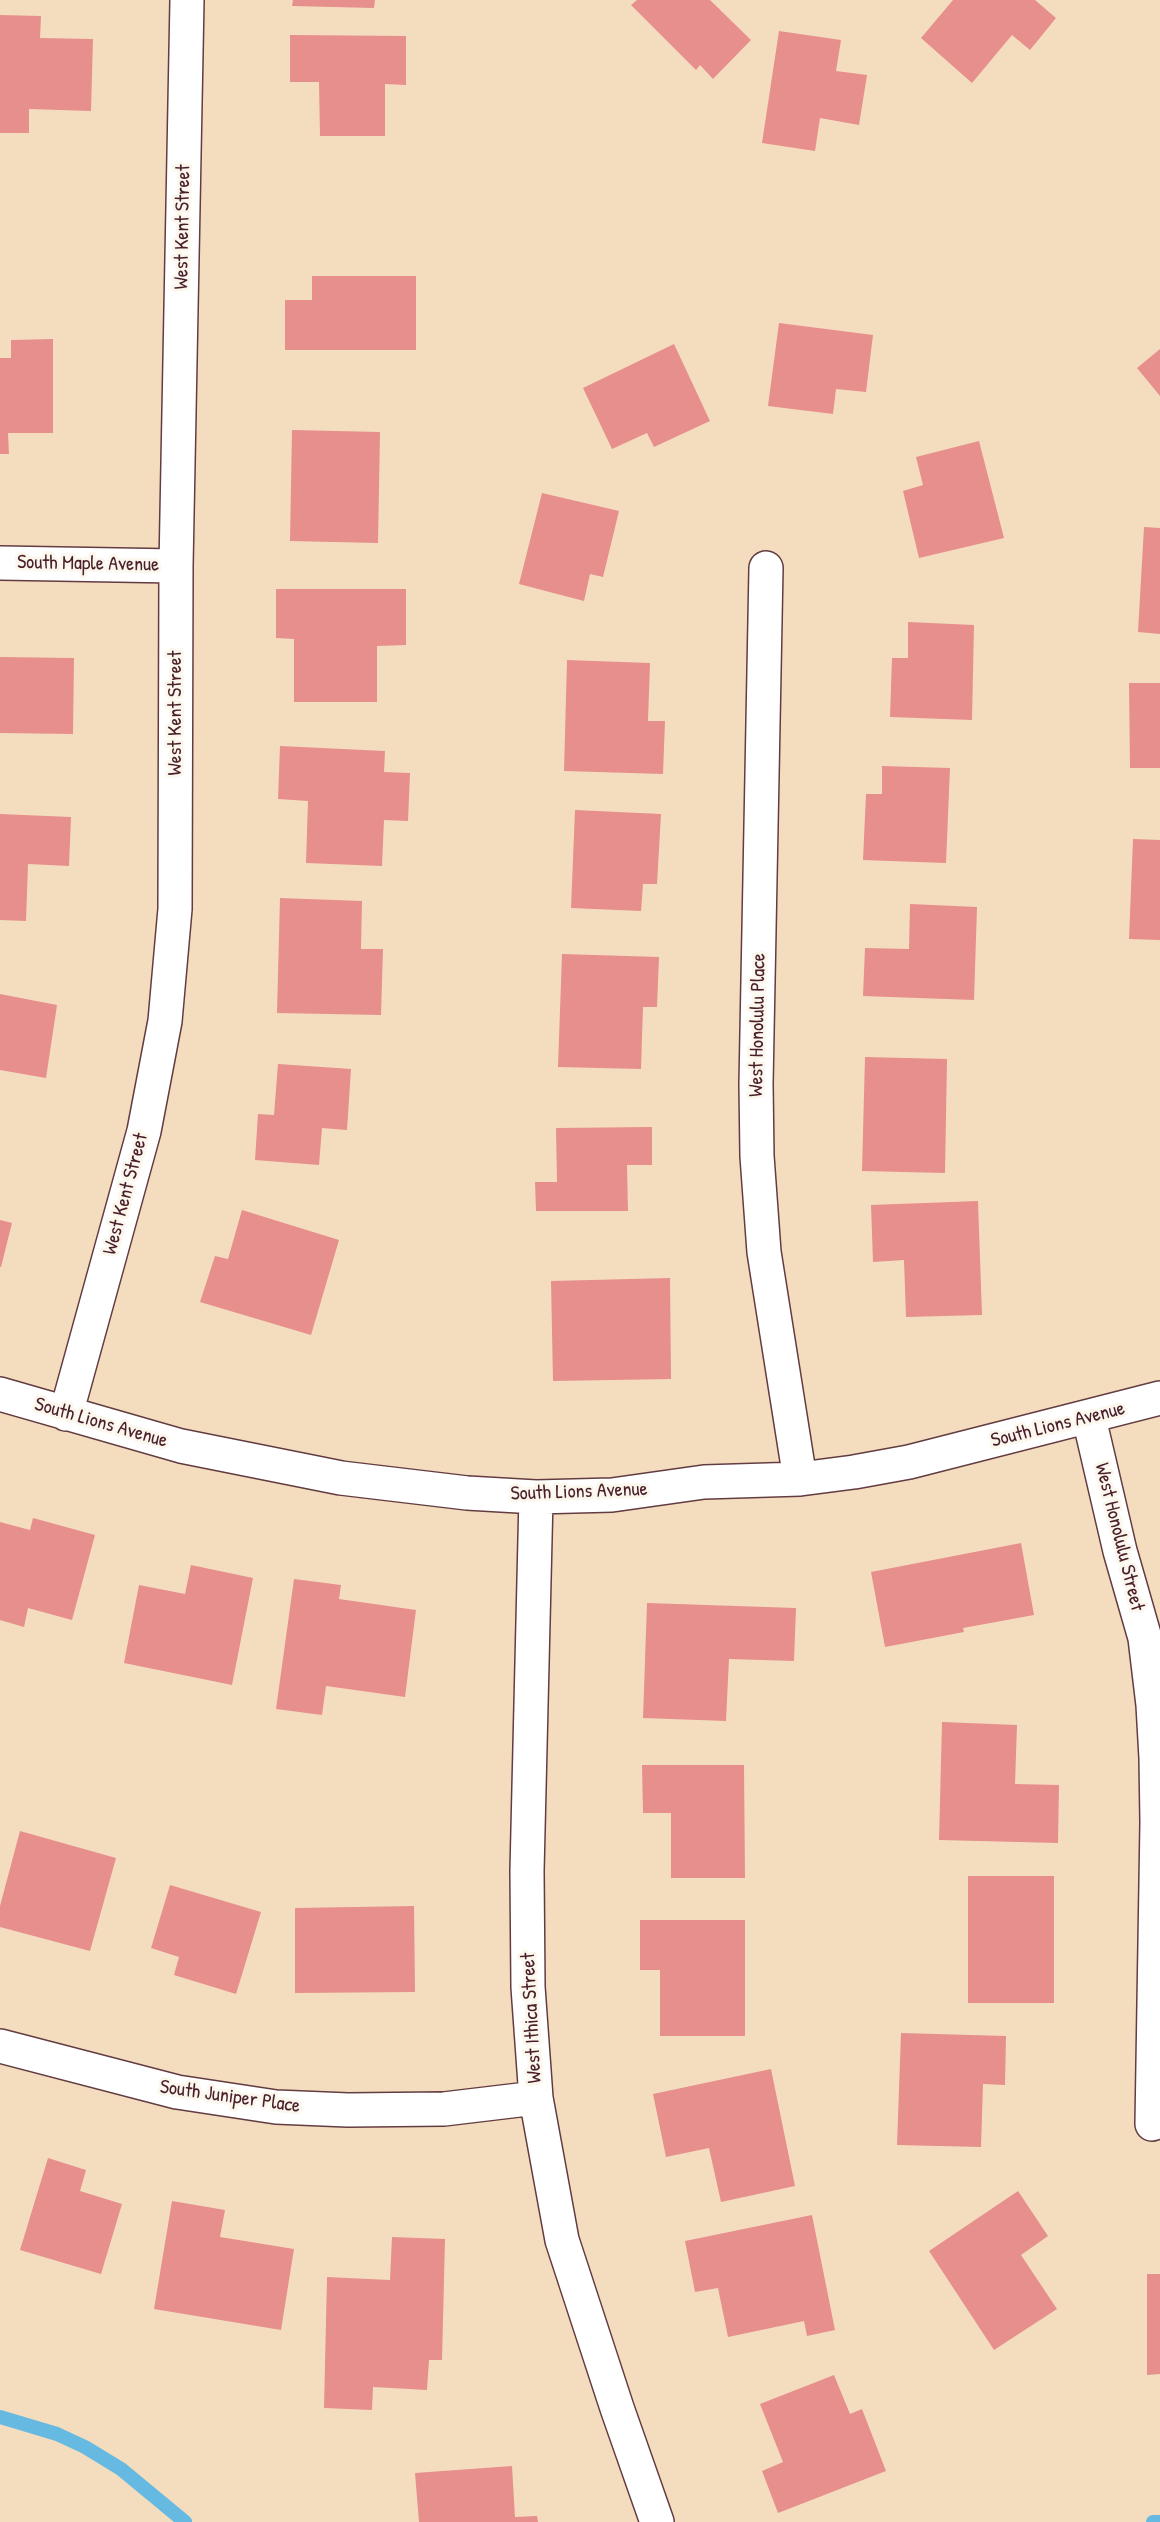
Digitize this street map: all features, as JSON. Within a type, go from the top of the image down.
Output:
[{"type":"street","name":"West Kent Street","points":[[66,1414],[144,1131],[165,1021],[175,909],[176,566],[187,0]]},
{"type":"street","name":"South Maple Avenue","points":[[0,563],[176,566]]},
{"type":"street","name":"West Honolulu Place","points":[[766,568],[757,1156],[764,1252],[800,1479]]},
{"type":"street","name":"South Lions Avenue","points":[[0,1394],[181,1446],[341,1478],[466,1493],[536,1497],[612,1495],[704,1482],[800,1479],[909,1462],[1089,1418],[1160,1398]]},
{"type":"street","name":"West Honolulu Street","points":[[1089,1418],[1120,1551],[1145,1638],[1153,1706],[1157,1822],[1152,2124]]},
{"type":"street","name":"West Ithica Street","points":[[536,1497],[527,1871],[528,1987],[536,2098],[562,2240],[657,2522]]},
{"type":"street","name":"South Juniper Place","points":[[0,2046],[177,2092],[276,2108],[444,2109],[536,2098]]},
{"type":"building","points":[[293,0],[375,0],[374,8],[292,6]]},
{"type":"building","points":[[637,0],[710,0],[751,40],[713,79],[700,65],[696,70],[631,5]]},
{"type":"building","points":[[953,0],[1035,0],[1056,18],[1030,50],[1012,35],[972,83],[921,38]]},
{"type":"building","points":[[0,15],[41,16],[40,38],[93,39],[91,111],[29,109],[29,133],[0,133]]},
{"type":"building","points":[[779,31],[841,40],[836,71],[867,75],[859,125],[820,118],[815,151],[762,143]]},
{"type":"building","points":[[290,35],[406,36],[406,85],[385,84],[385,136],[320,136],[319,82],[290,82]]},
{"type":"building","points":[[312,276],[416,276],[416,350],[285,350],[285,300],[312,300]]},
{"type":"building","points":[[779,323],[873,335],[866,392],[836,389],[833,414],[768,406]]},
{"type":"building","points":[[53,339],[53,433],[8,433],[9,454],[0,454],[0,358],[11,358],[11,340]]},
{"type":"building","points":[[674,344],[710,421],[654,447],[647,433],[612,449],[583,388]]},
{"type":"building","points":[[1160,349],[1160,396],[1137,368]]},
{"type":"building","points":[[292,430],[380,432],[378,543],[290,541]]},
{"type":"building","points":[[979,441],[1004,538],[919,558],[903,491],[923,485],[916,457]]},
{"type":"building","points":[[542,493],[619,511],[603,577],[590,574],[584,601],[519,584]]},
{"type":"building","points":[[1144,527],[1160,528],[1160,634],[1138,632]]},
{"type":"building","points":[[276,589],[406,589],[406,645],[377,646],[377,702],[294,702],[294,639],[276,638]]},
{"type":"building","points":[[908,622],[974,625],[972,720],[890,717],[892,658],[908,658]]},
{"type":"building","points":[[0,657],[74,658],[73,734],[0,733]]},
{"type":"building","points":[[567,660],[650,663],[648,721],[665,721],[663,774],[564,771]]},
{"type":"building","points":[[1129,683],[1160,683],[1160,768],[1130,768]]},
{"type":"building","points":[[280,746],[385,751],[384,772],[410,773],[408,821],[384,820],[382,866],[306,863],[308,801],[278,799]]},
{"type":"building","points":[[882,766],[950,768],[946,863],[863,860],[866,794],[882,794]]},
{"type":"building","points":[[575,810],[661,814],[657,884],[643,884],[641,911],[571,908]]},
{"type":"building","points":[[0,814],[71,817],[69,866],[28,864],[26,921],[0,920]]},
{"type":"building","points":[[1133,839],[1160,840],[1160,940],[1129,939]]},
{"type":"building","points":[[280,898],[362,901],[361,949],[383,949],[381,1015],[277,1013]]},
{"type":"building","points":[[910,904],[977,907],[974,1000],[863,996],[865,948],[909,949]]},
{"type":"building","points":[[562,954],[659,957],[657,1007],[643,1007],[641,1069],[558,1067]]},
{"type":"building","points":[[0,994],[57,1005],[46,1078],[0,1070]]},
{"type":"building","points":[[865,1057],[947,1059],[945,1173],[862,1171]]},
{"type":"building","points":[[278,1064],[351,1069],[347,1130],[322,1128],[319,1165],[255,1160],[258,1114],[274,1115]]},
{"type":"building","points":[[652,1127],[652,1165],[627,1165],[628,1211],[536,1211],[535,1182],[557,1182],[556,1128]]},
{"type":"building","points":[[978,1201],[982,1315],[906,1317],[904,1260],[873,1262],[871,1205]]},
{"type":"building","points":[[242,1210],[339,1240],[311,1335],[200,1302],[215,1256],[228,1259]]},
{"type":"building","points":[[0,1220],[12,1223],[1,1267],[0,1267]]},
{"type":"building","points":[[670,1278],[671,1379],[553,1381],[551,1281]]},
{"type":"building","points":[[33,1518],[95,1535],[72,1620],[28,1608],[24,1627],[0,1620],[0,1522],[30,1530]]},
{"type":"building","points":[[1021,1543],[1034,1615],[963,1628],[964,1632],[885,1647],[871,1572]]},
{"type":"building","points":[[191,1565],[253,1578],[232,1685],[124,1663],[139,1585],[185,1594]]},
{"type":"building","points":[[294,1579],[341,1585],[339,1599],[416,1610],[405,1697],[326,1686],[322,1715],[276,1709]]},
{"type":"building","points":[[647,1603],[796,1608],[794,1661],[729,1659],[726,1721],[643,1718]]},
{"type":"building","points":[[942,1722],[1017,1725],[1015,1784],[1059,1785],[1058,1843],[939,1840]]},
{"type":"building","points":[[642,1765],[744,1765],[745,1878],[671,1878],[671,1813],[643,1813]]},
{"type":"building","points":[[20,1831],[116,1858],[90,1951],[0,1927],[0,1906]]},
{"type":"building","points":[[968,1876],[1054,1876],[1054,2003],[968,2003]]},
{"type":"building","points":[[170,1885],[261,1912],[236,1994],[174,1975],[179,1957],[151,1948]]},
{"type":"building","points":[[414,1906],[415,1992],[295,1993],[295,1908]]},
{"type":"building","points":[[640,1920],[745,1920],[745,2036],[660,2036],[660,1970],[640,1970]]},
{"type":"building","points":[[901,2033],[1006,2036],[1005,2085],[983,2084],[981,2147],[897,2145]]},
{"type":"building","points":[[771,2069],[795,2186],[721,2202],[709,2148],[666,2157],[653,2094]]},
{"type":"building","points":[[48,2158],[86,2170],[80,2191],[122,2204],[101,2274],[20,2250]]},
{"type":"building","points":[[1018,2191],[1048,2236],[1021,2255],[1057,2309],[994,2350],[929,2251]]},
{"type":"building","points":[[172,2201],[225,2210],[220,2237],[294,2249],[281,2330],[154,2309]]},
{"type":"building","points":[[812,2215],[835,2330],[807,2336],[804,2321],[728,2337],[718,2288],[695,2292],[685,2241]]},
{"type":"building","points":[[392,2237],[445,2239],[442,2360],[429,2360],[427,2390],[373,2387],[372,2410],[324,2408],[327,2277],[390,2280]]},
{"type":"building","points":[[1147,2274],[1160,2274],[1160,2374],[1147,2375]]},
{"type":"building","points":[[834,2375],[850,2414],[862,2409],[886,2471],[778,2513],[762,2471],[783,2462],[760,2404]]},
{"type":"building","points":[[512,2466],[515,2517],[537,2516],[538,2522],[419,2522],[415,2473]]},
{"type":"waterway","points":[[0,2417],[57,2434],[85,2447],[121,2469],[185,2522]]},
{"type":"waterway","points":[[1153,2522],[1160,2522]]}]
